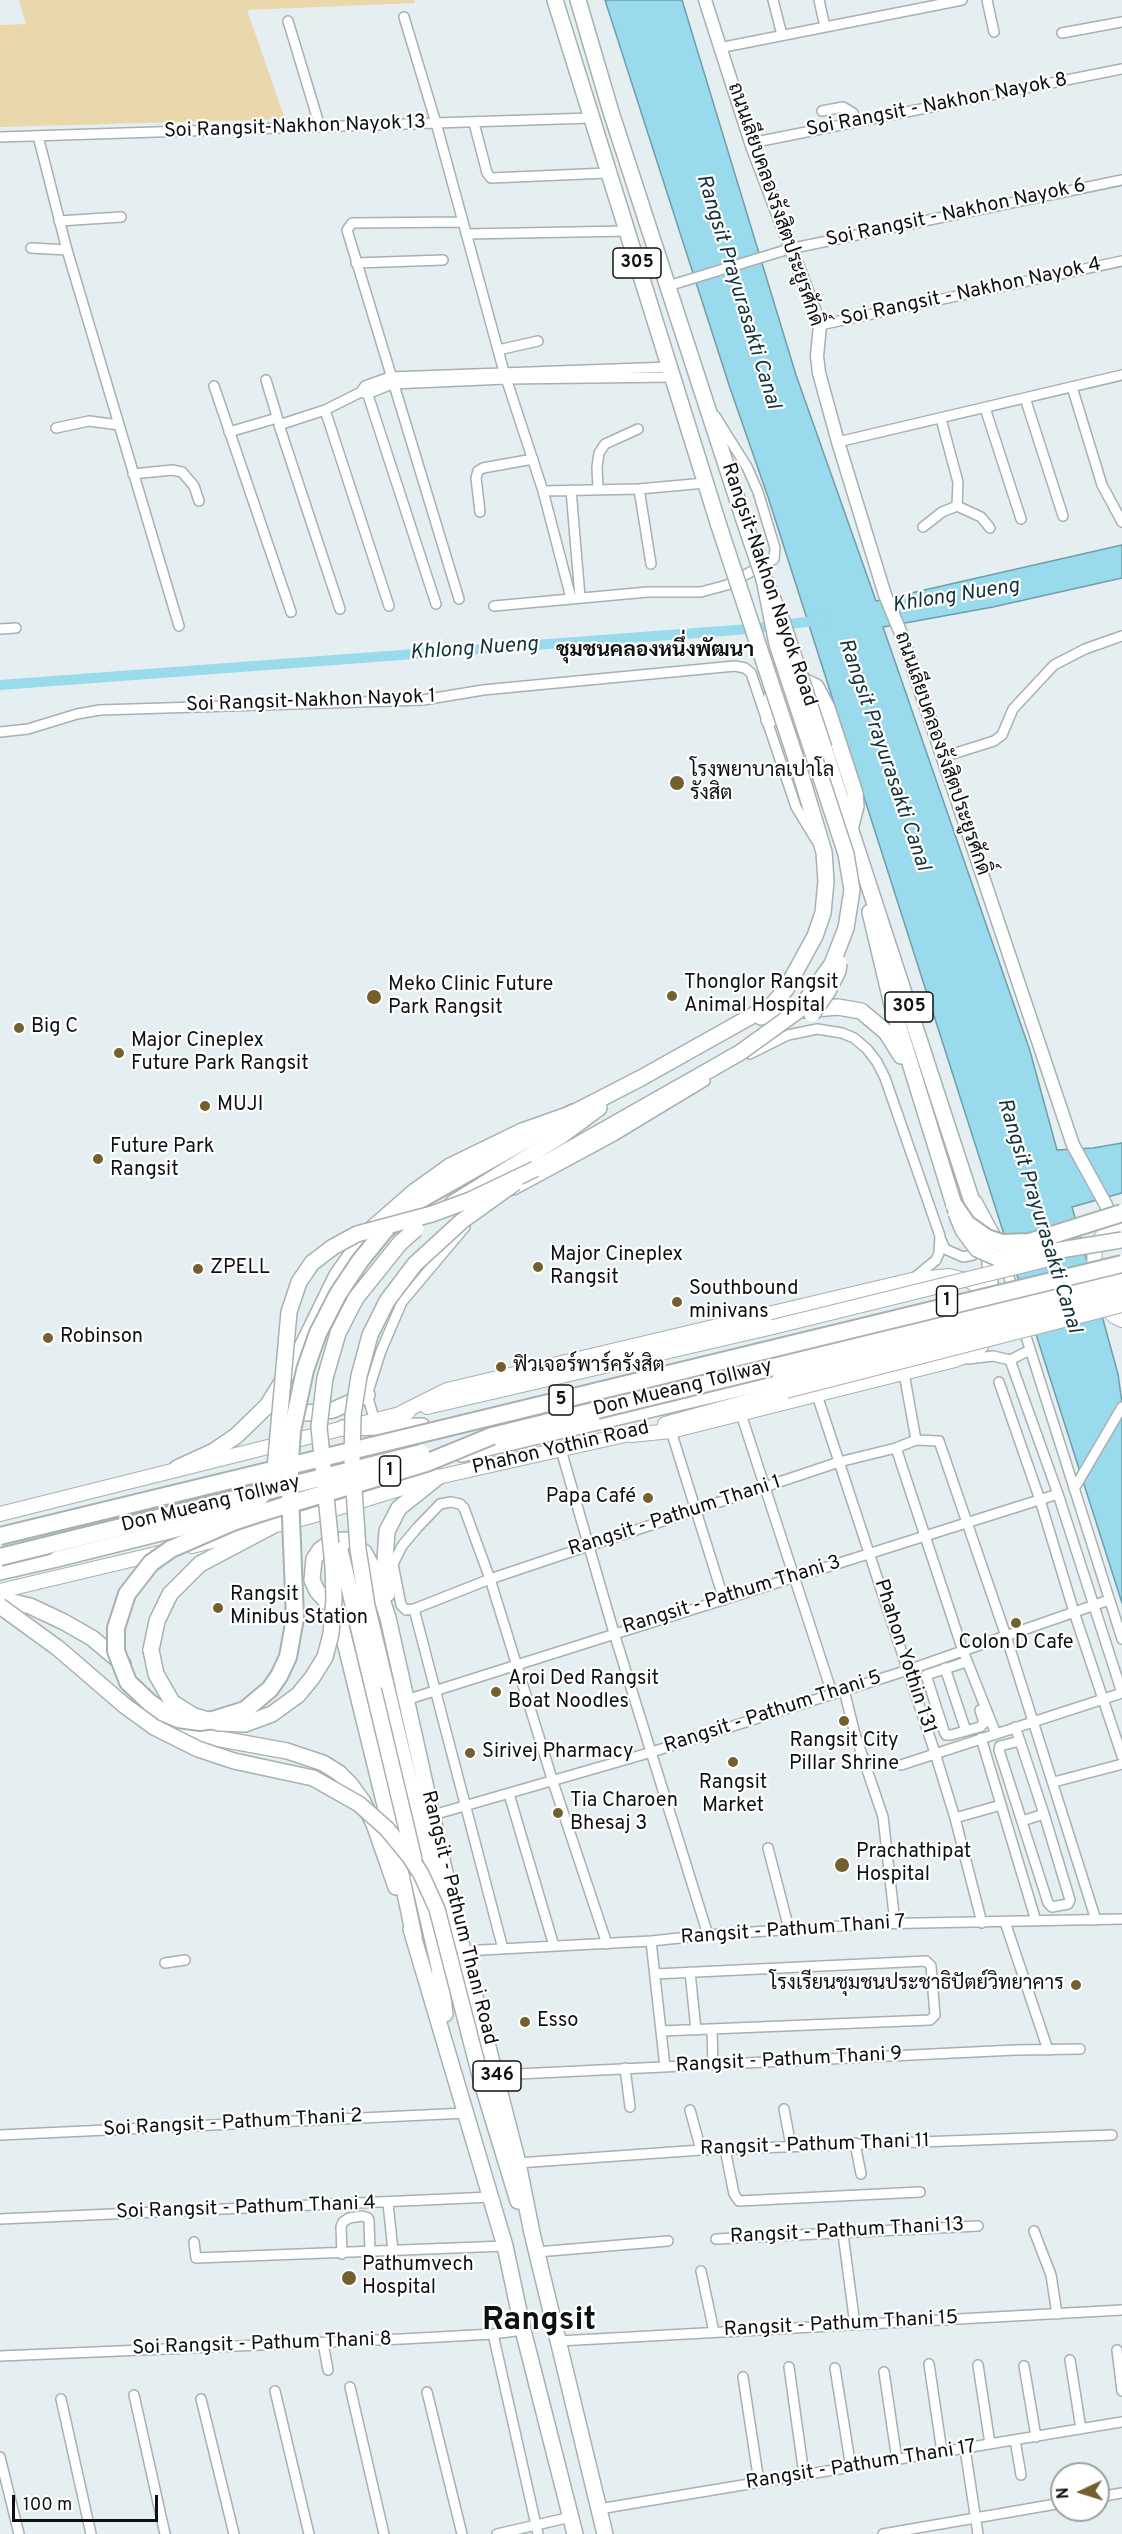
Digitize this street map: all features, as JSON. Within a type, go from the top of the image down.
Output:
[{"type":"highway","points":[[128,1682],[164,1713],[178,1719],[200,1722],[245,1710],[270,1689],[288,1657],[295,1618],[290,1461],[292,1431],[305,1370],[318,1333],[338,1294],[385,1230],[416,1202],[573,1113]]},
{"type":"highway","points":[[954,1205],[967,1224],[987,1238],[1014,1243],[1120,1229]]},
{"type":"highway","name":"Don Mueang Tollway","points":[[0,1536],[1122,1264]]},
{"type":"highway","name":"Don Mueang Tollway","points":[[0,1557],[1122,1282]]},
{"type":"highway","points":[[154,1727],[128,1682],[117,1651],[116,1628],[127,1594],[137,1579],[158,1558],[200,1535],[233,1522],[426,1463],[492,1436]]},
{"type":"main road","name":"Rangsit-Nakhon Nayok Road","points":[[555,0],[705,483],[812,808],[824,852],[826,881],[823,913],[813,942],[799,969],[779,997],[772,1004],[743,1021]]},
{"type":"main road","name":"Rangsit-Nakhon Nayok Road","points":[[578,0],[704,399],[764,579],[782,621],[981,1229],[990,1261],[990,1306]]},
{"type":"main road","points":[[764,579],[782,662],[846,854],[852,890],[838,971],[813,1014]]},
{"type":"main road","points":[[768,720],[772,695],[785,684],[802,680],[816,687],[827,708],[855,793],[856,806],[850,826]]},
{"type":"main road","points":[[856,844],[878,948],[911,1071],[958,1221],[969,1241],[986,1255],[997,1258],[1024,1256],[1120,1229]]},
{"type":"main road","points":[[0,1572],[221,1518],[260,1498],[269,1490],[274,1480],[289,1312],[299,1282],[312,1263],[333,1247],[357,1234],[432,1214],[470,1200],[535,1169],[741,1052],[799,1010],[832,964],[844,933]]},
{"type":"main road","points":[[177,1468],[214,1451],[253,1421],[277,1392],[295,1361],[337,1275],[368,1232],[415,1191],[450,1167],[522,1131],[573,1113],[743,1021],[779,1012],[838,1007],[861,1011],[886,1032],[911,1071]]},
{"type":"main road","points":[[272,1526],[200,1564],[170,1594],[157,1621],[151,1650],[156,1674],[172,1702],[194,1716],[219,1723],[245,1724],[272,1714],[298,1695],[325,1657],[331,1634],[333,1566],[320,1417],[325,1378],[338,1333],[356,1298],[400,1243],[416,1229],[486,1180],[561,1136],[641,1078]]},
{"type":"main road","points":[[458,1931],[420,1827],[366,1606],[358,1549],[352,1472],[353,1415],[359,1376],[370,1335],[387,1301],[415,1264],[462,1221],[535,1169]]},
{"type":"main road","points":[[1120,1229],[1099,1241],[1095,1250],[1094,1266],[1106,1307],[1114,1316],[1122,1320]]},
{"type":"main road","name":"1","points":[[0,1514],[401,1413],[703,1343],[773,1335],[1120,1229]]},
{"type":"main road","name":"1","points":[[0,1531],[422,1426],[773,1335],[1122,1257]]},
{"type":"main road","points":[[401,1413],[447,1390],[912,1280],[949,1276],[970,1281],[983,1290],[990,1306],[987,1339],[973,1353],[955,1360],[671,1431],[631,1435]]},
{"type":"main road","name":"Phahon Yothin Road","points":[[0,1591],[272,1526],[438,1477],[631,1435],[783,1385],[1122,1292]]},
{"type":"main road","name":"Phahon Yothin Road","points":[[0,1563],[783,1385],[1122,1305]]},
{"type":"main road","points":[[584,1358],[703,1343]]},
{"type":"main road","points":[[277,1392],[287,1407],[307,1413],[333,1410],[367,1395]]},
{"type":"main road","points":[[343,1428],[422,1426]]},
{"type":"main road","points":[[323,1471],[344,1571],[439,1968],[451,2058]]},
{"type":"main road","points":[[388,1618],[385,1560],[387,1531],[399,1508],[438,1477]]},
{"type":"main road","name":"346","points":[[388,1618],[371,1565],[364,1552],[345,1540],[332,1541],[320,1550],[314,1559],[312,1580],[317,1591],[337,1613],[342,1626],[395,1846],[414,1936],[492,2197],[575,2534]]},
{"type":"main road","points":[[0,1599],[30,1606],[49,1614],[92,1638],[125,1666],[167,1716],[187,1730],[211,1738],[306,1756],[339,1773],[363,1802],[374,1824],[414,1936]]},
{"type":"main road","points":[[0,1606],[59,1649],[124,1705],[154,1727],[198,1749],[216,1755],[314,1778],[359,1804],[387,1829],[416,1865],[436,1909],[510,2179],[532,2233]]},
{"type":"main road","points":[[342,1626],[348,1613],[356,1607],[373,1607],[388,1618]]},
{"type":"main road","name":"Rangsit - Pathum Thani Road","points":[[388,1618],[434,1815],[458,1931],[497,2075],[532,2233],[605,2534]]},
{"type":"street","name":"ถนนเลียบคลองรังสิตประยูรศักดิ์","points":[[705,0],[751,143],[789,249],[820,325],[818,364],[838,442],[885,595],[902,636],[1073,1144],[1120,1229]]},
{"type":"street","points":[[773,0],[782,35]]},
{"type":"street","points":[[819,0],[825,27]]},
{"type":"street","points":[[719,48],[962,0]]},
{"type":"street","points":[[987,0],[994,32]]},
{"type":"street","points":[[404,17],[436,123],[505,375],[575,598]]},
{"type":"street","points":[[288,21],[320,127]]},
{"type":"street","points":[[1062,33],[1122,22]]},
{"type":"street","name":"Soi Rangsit - Nakhon Nayok 8","points":[[751,143],[1122,69]]},
{"type":"street","points":[[822,111],[843,107],[853,113],[857,122]]},
{"type":"street","name":"Soi Rangsit-Nakhon Nayok 13","points":[[0,137],[591,118]]},
{"type":"street","points":[[474,123],[487,173],[491,178],[608,173]]},
{"type":"street","points":[[38,136],[67,250],[179,626]]},
{"type":"street","name":"Soi Rangsit - Nakhon Nayok 6","points":[[668,286],[789,249],[1122,180]]},
{"type":"street","points":[[59,221],[121,217]]},
{"type":"street","points":[[459,599],[348,234],[352,223],[463,222]]},
{"type":"street","points":[[466,234],[627,231]]},
{"type":"street","points":[[31,248],[67,250]]},
{"type":"street","points":[[356,263],[443,260]]},
{"type":"street","name":"Soi Rangsit - Nakhon Nayok 4","points":[[820,325],[1122,261]]},
{"type":"street","points":[[498,350],[538,341]]},
{"type":"street","points":[[229,432],[325,410],[391,380],[672,372]]},
{"type":"street","points":[[838,442],[1122,375]]},
{"type":"street","points":[[266,380],[340,609]]},
{"type":"street","points":[[214,386],[291,612]]},
{"type":"street","points":[[1072,387],[1102,485],[1122,522]]},
{"type":"street","points":[[364,391],[436,604]]},
{"type":"street","points":[[1024,398],[1063,516]]},
{"type":"street","points":[[494,606],[648,592],[708,591],[727,585],[774,559],[775,548],[758,492],[747,467],[704,399]]},
{"type":"street","points":[[985,408],[1021,519]]},
{"type":"street","points":[[325,410],[389,606]]},
{"type":"street","points":[[941,419],[958,482],[957,506]]},
{"type":"street","points":[[56,428],[89,421],[119,425]]},
{"type":"street","points":[[598,490],[597,467],[604,444],[638,429]]},
{"type":"street","points":[[480,512],[476,478],[478,471],[483,468],[532,459]]},
{"type":"street","points":[[133,474],[172,470],[182,472],[194,486],[199,501]]},
{"type":"street","points":[[543,491],[639,489],[705,483]]},
{"type":"street","points":[[639,489],[651,564]]},
{"type":"street","points":[[571,490],[575,598]]},
{"type":"street","points":[[923,527],[942,512],[957,506],[981,517],[990,528]]},
{"type":"street","points":[[0,629],[16,628]]},
{"type":"street","points":[[943,757],[994,741],[1002,735],[1013,709],[1054,665],[1085,649],[1122,636]]},
{"type":"street","name":"Soi Rangsit-Nakhon Nayok 1","points":[[0,732],[28,729],[77,714],[100,710],[423,700],[483,690],[735,666],[745,668],[751,673],[796,807],[824,852]]},
{"type":"street","points":[[375,1421],[367,1395],[381,1351],[402,1302],[478,1214],[522,1185],[614,1136],[766,1044],[788,1035],[817,1029],[842,1033],[854,1038],[867,1049],[885,1078],[945,1249],[963,1257],[973,1255],[980,1249],[981,1229]]},
{"type":"street","points":[[960,1170],[997,1237],[1030,1350],[1122,1639]]},
{"type":"street","points":[[912,1280],[936,1260],[939,1253],[940,1236]]},
{"type":"street","points":[[955,1360],[993,1356],[1010,1360],[1030,1350]]},
{"type":"street","points":[[901,1765],[1122,1693],[1058,1494],[1010,1360]]},
{"type":"street","points":[[904,1373],[916,1440]]},
{"type":"street","points":[[999,1382],[1040,1500],[1122,1756]]},
{"type":"street","name":"Phahon Yothin 131","points":[[818,1395],[956,1818],[982,1923]]},
{"type":"street","points":[[1074,1489],[1122,1407]]},
{"type":"street","points":[[741,1414],[832,1693]]},
{"type":"street","points":[[671,1431],[724,1600]]},
{"type":"street","name":"Rangsit - Pathum Thani 1","points":[[414,1609],[490,1579],[587,1546],[839,1462],[896,1448],[916,1440],[939,1441],[968,1523]]},
{"type":"street","points":[[896,1448],[961,1651],[996,1734]]},
{"type":"street","points":[[561,1450],[587,1546],[708,1935]]},
{"type":"street","name":"Rangsit - Pathum Thani 3","points":[[406,1700],[1058,1494]]},
{"type":"street","points":[[503,1949],[414,1609],[406,1610],[401,1605],[393,1564],[402,1546],[441,1504],[451,1502],[460,1504],[464,1508],[490,1579],[606,1944]]},
{"type":"street","points":[[968,1523],[1054,1782],[1096,1920]]},
{"type":"street","name":"Rangsit - Pathum Thani 5","points":[[434,1815],[652,1752],[908,1670],[1109,1600]]},
{"type":"street","points":[[961,1651],[963,1663],[984,1720],[982,1725],[946,1735],[926,1675],[963,1663]]},
{"type":"street","points":[[945,1668],[966,1731]]},
{"type":"street","points":[[844,1690],[855,1734],[883,1817],[895,1923]]},
{"type":"street","points":[[1015,1727],[1020,1741],[1044,1814],[1070,1900],[1068,1904],[1049,1906],[999,1750],[1000,1746],[1020,1741]]},
{"type":"street","points":[[981,1738],[1036,1922]]},
{"type":"street","points":[[1054,1782],[1122,1764]]},
{"type":"street","points":[[509,1794],[554,1946]]},
{"type":"street","points":[[956,1818],[1001,1805]]},
{"type":"street","points":[[1022,1821],[1044,1814]]},
{"type":"street","points":[[768,1848],[789,1929]]},
{"type":"street","name":"Rangsit - Pathum Thani 7","points":[[464,1951],[606,1944],[895,1923],[1122,1919]]},
{"type":"street","points":[[1005,1922],[1048,2050]]},
{"type":"street","points":[[651,1941],[666,2067]]},
{"type":"street","points":[[165,1963],[185,1960]]},
{"type":"street","points":[[655,1974],[926,1960],[931,1966],[935,2015],[930,2020],[661,2031]]},
{"type":"street","points":[[690,1972],[696,2030]]},
{"type":"street","points":[[712,2029],[713,2065]]},
{"type":"street","name":"Rangsit - Pathum Thani 9","points":[[497,2075],[1080,2049]]},
{"type":"street","points":[[625,2068],[630,2107]]},
{"type":"street","points":[[784,2109],[790,2146]]},
{"type":"street","points":[[690,2110],[701,2150]]},
{"type":"street","name":"Soi Rangsit - Pathum Thani 2","points":[[0,2135],[467,2114]]},
{"type":"street","name":"Rangsit - Pathum Thani 11","points":[[518,2163],[701,2150],[1112,2136]]},
{"type":"street","points":[[855,2143],[861,2174]]},
{"type":"street","points":[[724,2149],[734,2194],[739,2200],[920,2192]]},
{"type":"street","name":"Soi Rangsit - Pathum Thani 4","points":[[0,2219],[492,2197]]},
{"type":"street","points":[[388,2203],[393,2251]]},
{"type":"street","points":[[342,2254],[340,2228],[343,2222],[349,2218],[362,2216],[368,2217],[369,2220],[370,2252]]},
{"type":"street","name":"Rangsit - Pathum Thani 13","points":[[716,2239],[978,2226]]},
{"type":"street","points":[[1034,2231],[1051,2275],[1057,2314]]},
{"type":"street","points":[[843,2234],[855,2325]]},
{"type":"street","points":[[537,2252],[668,2241]]},
{"type":"street","points":[[194,2242],[196,2258],[505,2246]]},
{"type":"street","points":[[701,2271],[714,2332]]},
{"type":"street","name":"Rangsit - Pathum Thani 15","points":[[559,2341],[1122,2310]]},
{"type":"street","name":"Soi Rangsit - Pathum Thani 8","points":[[0,2356],[323,2343],[493,2334],[523,2330]]},
{"type":"street","points":[[493,2334],[537,2530]]},
{"type":"street","points":[[323,2343],[328,2370]]},
{"type":"street","points":[[1117,2350],[1122,2391]]},
{"type":"street","points":[[1070,2360],[1081,2429]]},
{"type":"street","points":[[929,2364],[942,2452]]},
{"type":"street","points":[[978,2366],[990,2444]]},
{"type":"street","points":[[1024,2366],[1036,2437]]},
{"type":"street","points":[[789,2367],[804,2475]]},
{"type":"street","points":[[835,2368],[851,2468]]},
{"type":"street","points":[[884,2372],[897,2460]]},
{"type":"street","points":[[743,2377],[759,2482]]},
{"type":"street","points":[[350,2387],[384,2534]]},
{"type":"street","points":[[274,2391],[309,2534]]},
{"type":"street","points":[[427,2392],[462,2534]]},
{"type":"street","points":[[134,2395],[165,2534]]},
{"type":"street","points":[[61,2399],[91,2534]]},
{"type":"street","points":[[201,2399],[234,2534]]},
{"type":"street","name":"Rangsit - Pathum Thani 17","points":[[599,2509],[1122,2422]]},
{"type":"street","points":[[1015,2440],[1021,2475]]},
{"type":"street","points":[[965,2449],[978,2534]]},
{"type":"street","points":[[0,2457],[19,2534]]},
{"type":"street","points":[[883,2534],[1050,2505]]},
{"type":"street","points":[[497,2534],[537,2530],[571,2517]]},
{"type":"shaded area","points":[[19,0],[414,0],[415,3],[247,10],[285,119],[0,127],[0,25],[26,24]]},
{"type":"water","name":"Rangsit Prayurasakti Canal","points":[[605,0],[682,0],[796,375],[876,601],[1122,545],[1122,578],[993,607],[883,627],[1030,1051],[1057,1150],[1093,1148],[1122,1143],[1122,1193],[1072,1207],[1118,1374],[1122,1403],[1122,1603],[768,497],[730,388]]},
{"type":"waterway","name":"Khlong Nueng","points":[[0,685],[749,629],[822,620]]},
{"type":"place","name":"โรงพยาบาลเปาโล รังสิต","points":[[677,783]]},
{"type":"place","name":"Thonglor Rangsit Animal Hospital","points":[[672,996]]},
{"type":"place","name":"Meko Clinic Future Park Rangsit","points":[[374,997]]},
{"type":"place","name":"Big C","points":[[19,1028]]},
{"type":"place","name":"Major Cineplex Future Park Rangsit","points":[[119,1053]]},
{"type":"place","name":"MUJI","points":[[205,1106]]},
{"type":"place","name":"Future Park Rangsit","points":[[98,1159]]},
{"type":"place","name":"Major Cineplex Rangsit","points":[[538,1267]]},
{"type":"place","name":"ZPELL","points":[[198,1269]]},
{"type":"place","name":"Southbound minivans","points":[[677,1302]]},
{"type":"place","name":"Robinson","points":[[48,1338]]},
{"type":"place","name":"ฟิวเจอร์พาร์ครังสิต","points":[[501,1367]]},
{"type":"place","name":"Papa Café","points":[[648,1498]]},
{"type":"place","name":"Rangsit Minibus Station","points":[[218,1608]]},
{"type":"place","name":"Colon D Cafe","points":[[1016,1623]]},
{"type":"place","name":"Aroi Ded Rangsit Boat Noodles","points":[[496,1692]]},
{"type":"place","name":"Rangsit City Pillar Shrine","points":[[844,1721]]},
{"type":"place","name":"Sirivej Pharmacy","points":[[470,1753]]},
{"type":"place","name":"Rangsit Market","points":[[733,1762]]},
{"type":"place","name":"Tia Charoen Bhesaj 3","points":[[558,1813]]},
{"type":"place","name":"Prachathipat Hospital","points":[[842,1865]]},
{"type":"place","name":"โรงเรียนชุมชนประชาธิปัตย์วิทยาคาร","points":[[1076,1985]]},
{"type":"place","name":"Esso","points":[[525,2022]]},
{"type":"place","name":"Pathumvech Hospital","points":[[349,2278]]},
{"type":"district","name":"ชุมชนคลองหนึ่งพัฒนา","points":[[655,652]]},
{"type":"district","name":"Rangsit","points":[[539,2323]]}]
